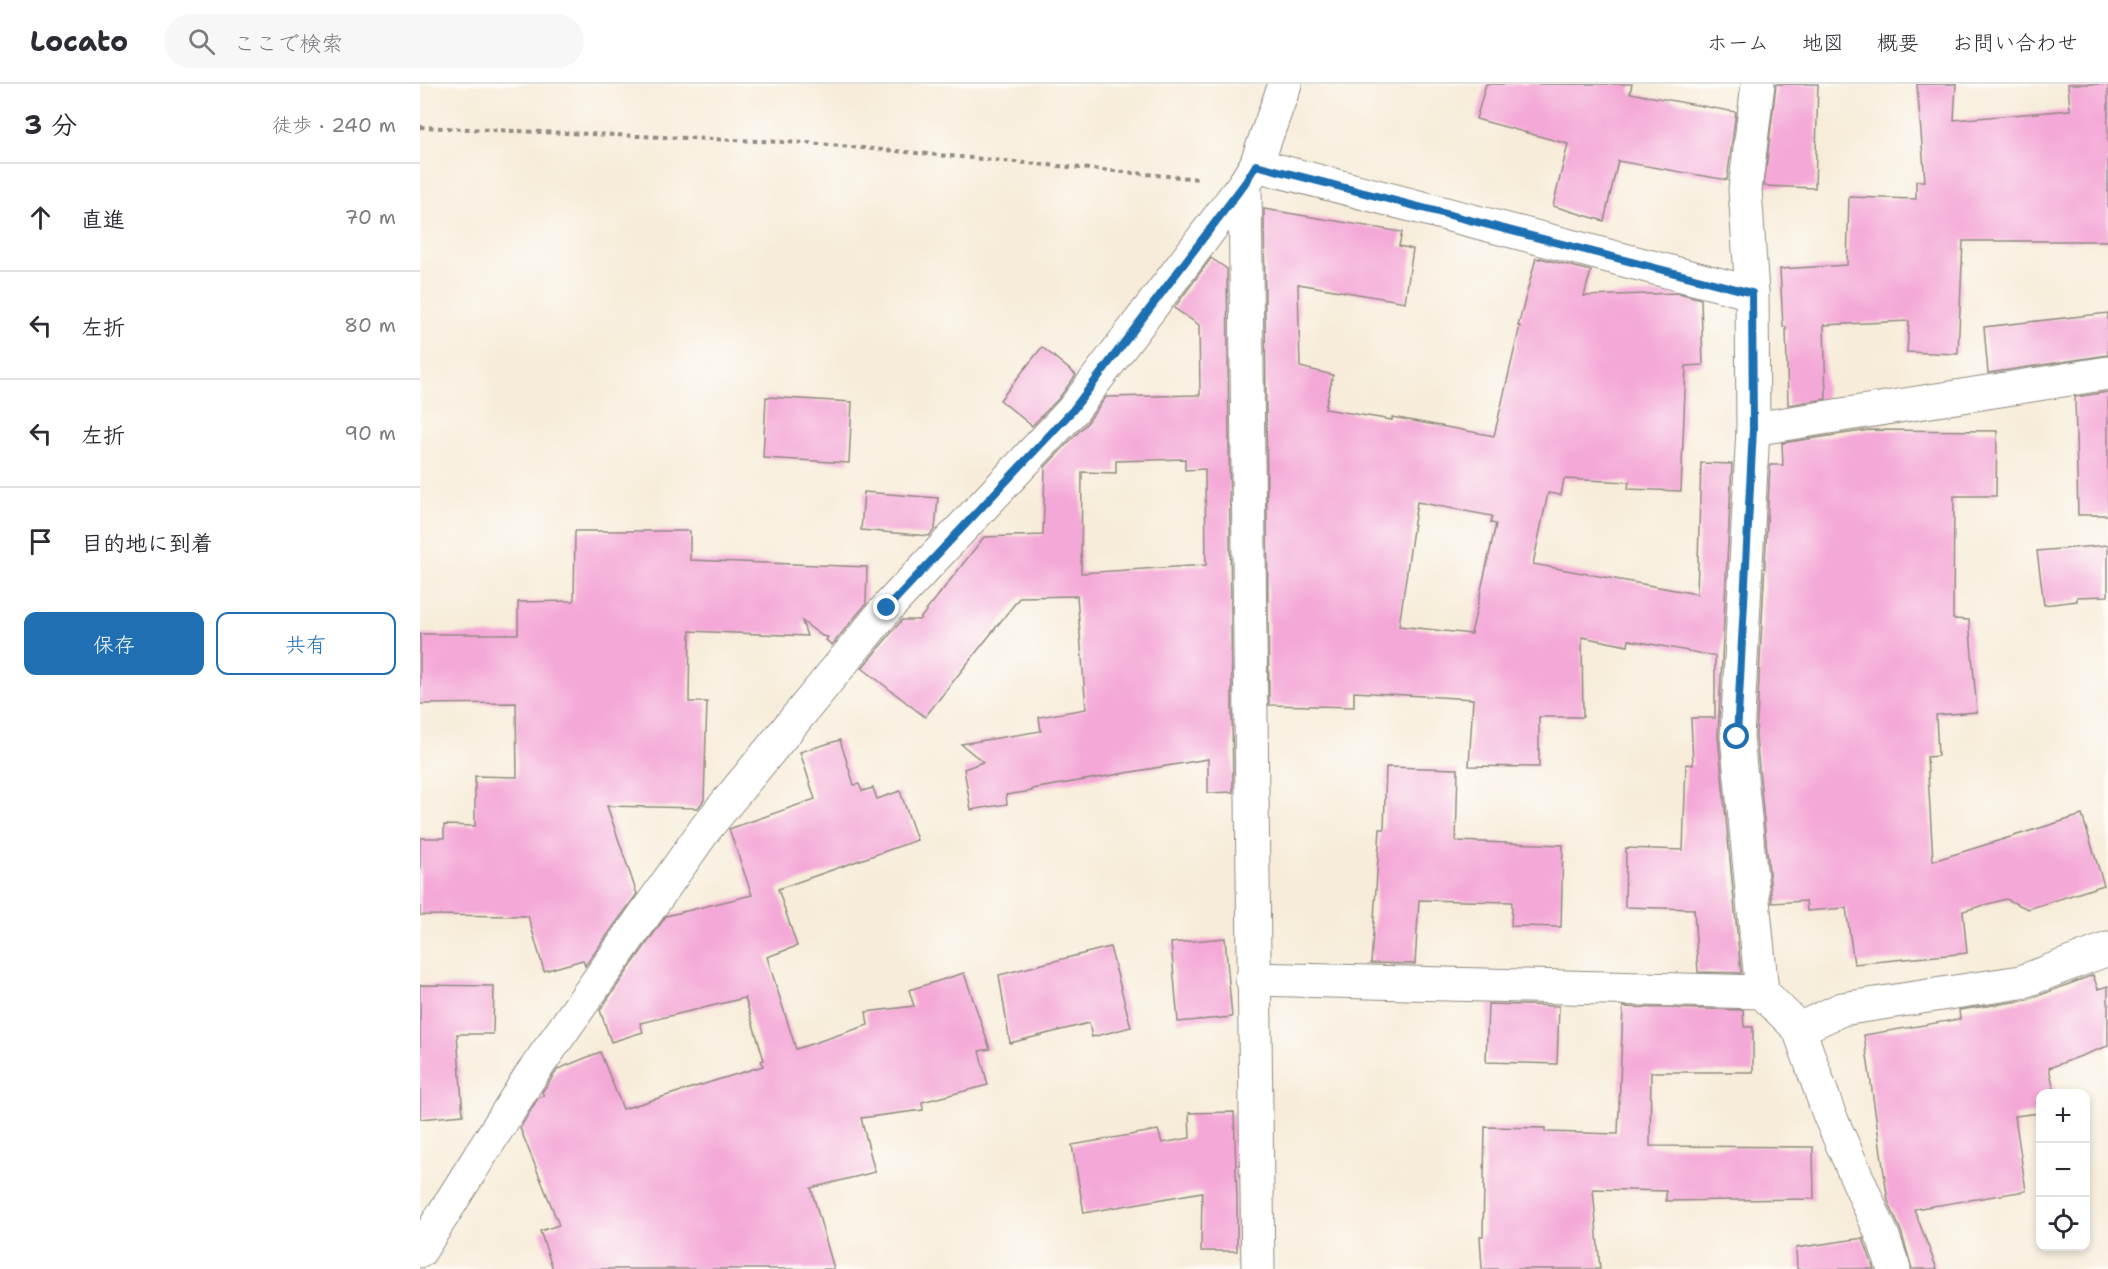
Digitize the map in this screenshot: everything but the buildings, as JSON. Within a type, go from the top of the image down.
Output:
[{"type":"street","points":[[420,1251],[529,1078],[706,828],[887,608],[1073,410],[1250,174],[1285,84]]},
{"type":"street","points":[[1758,84],[1745,190],[1752,293],[1753,429],[1737,737],[1762,992],[1799,1029],[1829,1114],[1883,1237],[1894,1269]]},
{"type":"street","points":[[1250,174],[1752,293]]},
{"type":"street","points":[[1250,174],[1252,979],[1258,1269]]},
{"type":"street","points":[[1753,429],[2108,373]]},
{"type":"street","points":[[1799,1029],[1842,1009],[2021,981],[2108,949]]},
{"type":"street","points":[[1252,979],[1762,992]]},
{"type":"path","points":[[420,127],[808,143],[1250,174]]},
{"type":"route","points":[[887,608],[1073,410],[1245,183],[1256,165],[1752,293],[1753,429],[1737,737]]}]
